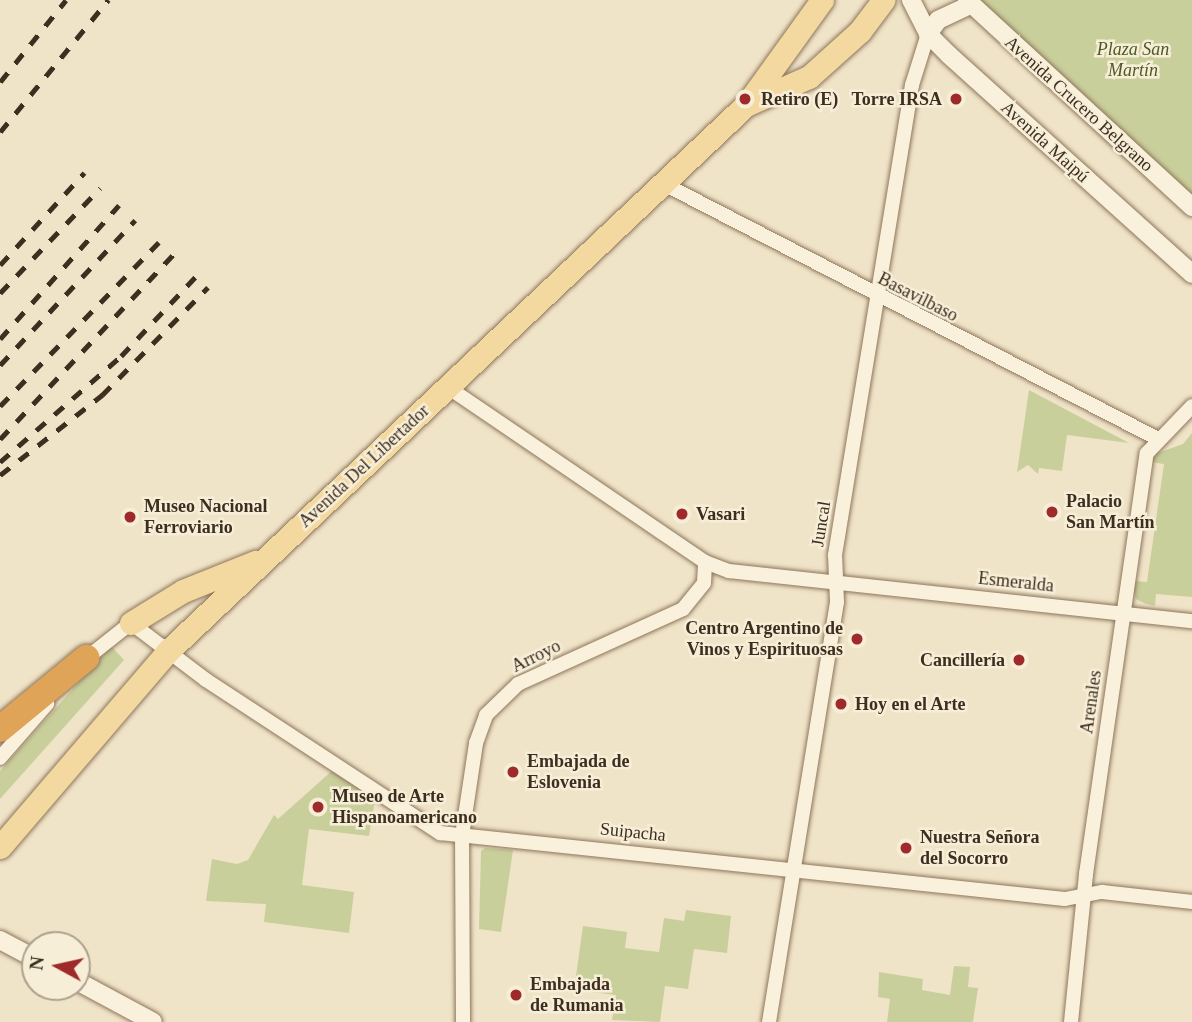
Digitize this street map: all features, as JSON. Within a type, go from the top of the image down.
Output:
[{"type":"highway","points":[[0,729],[86,658]]},
{"type":"main road","name":"Avenida Del Libertador","points":[[0,847],[167,652],[747,104],[822,0]]},
{"type":"main road","name":"Avenida Del Libertador","points":[[747,104],[809,76],[860,31],[883,0]]},
{"type":"main road","points":[[131,624],[183,591],[264,558]]},
{"type":"street","name":"Avenida Maipú","points":[[911,0],[928,34],[1192,274]]},
{"type":"street","points":[[928,34],[938,20],[969,2]]},
{"type":"street","name":"Avenida Crucero Belgrano","points":[[969,2],[1192,207]]},
{"type":"street","name":"Juncal","points":[[769,1022],[837,602],[835,555],[912,85],[928,34]]},
{"type":"street","name":"Basavilbaso","points":[[664,184],[877,298],[1158,439]]},
{"type":"street","points":[[449,388],[705,562],[729,571],[836,583]]},
{"type":"street","name":"Arenales","points":[[1071,1022],[1084,897],[1147,453],[1192,406]]},
{"type":"street","name":"Arroyo","points":[[463,1022],[462,836],[476,743],[486,715],[502,696],[519,684],[684,609],[704,583],[705,562]]},
{"type":"street","name":"Esmeralda","points":[[836,583],[1192,621]]},
{"type":"street","points":[[0,758],[86,658],[131,624]]},
{"type":"street","name":"Suipacha","points":[[131,624],[167,652],[439,832],[1065,899],[1102,892],[1192,902]]},
{"type":"street","points":[[0,940],[21,951]]},
{"type":"street","points":[[91,989],[153,1022]]},
{"type":"green space","name":"Plaza San Martín","points":[[973,0],[1192,0],[1192,195],[1121,130]]},
{"type":"green space","points":[[1029,390],[1129,443],[1067,435],[1062,471],[1039,468],[1038,474],[1028,465],[1017,472]]},
{"type":"green space","points":[[1192,433],[1192,597],[1156,594],[1155,606],[1146,604],[1136,599],[1133,588],[1134,581],[1147,582],[1164,464],[1151,462],[1155,454],[1183,444]]},
{"type":"green space","points":[[111,646],[124,660],[0,799],[0,771]]},
{"type":"green space","points":[[334,769],[376,794],[369,836],[309,829],[302,885],[354,892],[349,933],[264,922],[266,904],[206,901],[212,859],[237,864],[248,860],[274,815],[278,819]]},
{"type":"green space","points":[[485,848],[513,850],[501,932],[479,929],[481,851]]},
{"type":"green space","points":[[686,910],[731,916],[727,953],[694,949],[688,989],[665,986],[660,1022],[612,1020],[616,995],[574,990],[583,926],[627,932],[625,948],[659,952],[664,918],[684,921]]},
{"type":"green space","points":[[954,966],[970,967],[968,987],[978,988],[973,1022],[887,1022],[890,999],[878,997],[879,972],[923,979],[922,990],[950,995]]},
{"type":"railway","points":[[0,82],[66,0]]},
{"type":"railway","points":[[0,132],[108,0]]},
{"type":"railway","points":[[0,265],[84,173]]},
{"type":"railway","points":[[0,293],[100,188]]},
{"type":"railway","points":[[0,339],[119,205]]},
{"type":"railway","points":[[0,365],[135,220]]},
{"type":"railway","points":[[0,406],[159,242]]},
{"type":"railway","points":[[0,439],[173,255]]},
{"type":"railway","points":[[0,462],[121,356],[196,276]]},
{"type":"railway","points":[[0,475],[102,395],[208,287]]},
{"type":"place","name":"Retiro (E)","points":[[745,99]]},
{"type":"place","name":"Torre IRSA","points":[[956,99]]},
{"type":"place","name":"Palacio San Martín","points":[[1052,512]]},
{"type":"place","name":"Vasari","points":[[682,514]]},
{"type":"place","name":"Museo Nacional Ferroviario","points":[[130,517]]},
{"type":"place","name":"Centro Argentino de Vinos y Espirituosas","points":[[857,639]]},
{"type":"place","name":"Cancillería","points":[[1019,660]]},
{"type":"place","name":"Hoy en el Arte","points":[[841,704]]},
{"type":"place","name":"Embajada de Eslovenia","points":[[513,772]]},
{"type":"place","name":"Museo de Arte Hispanoamericano","points":[[318,807]]},
{"type":"place","name":"Nuestra Señora del Socorro","points":[[906,848]]},
{"type":"place","name":"Embajada de Rumania","points":[[516,995]]}]
